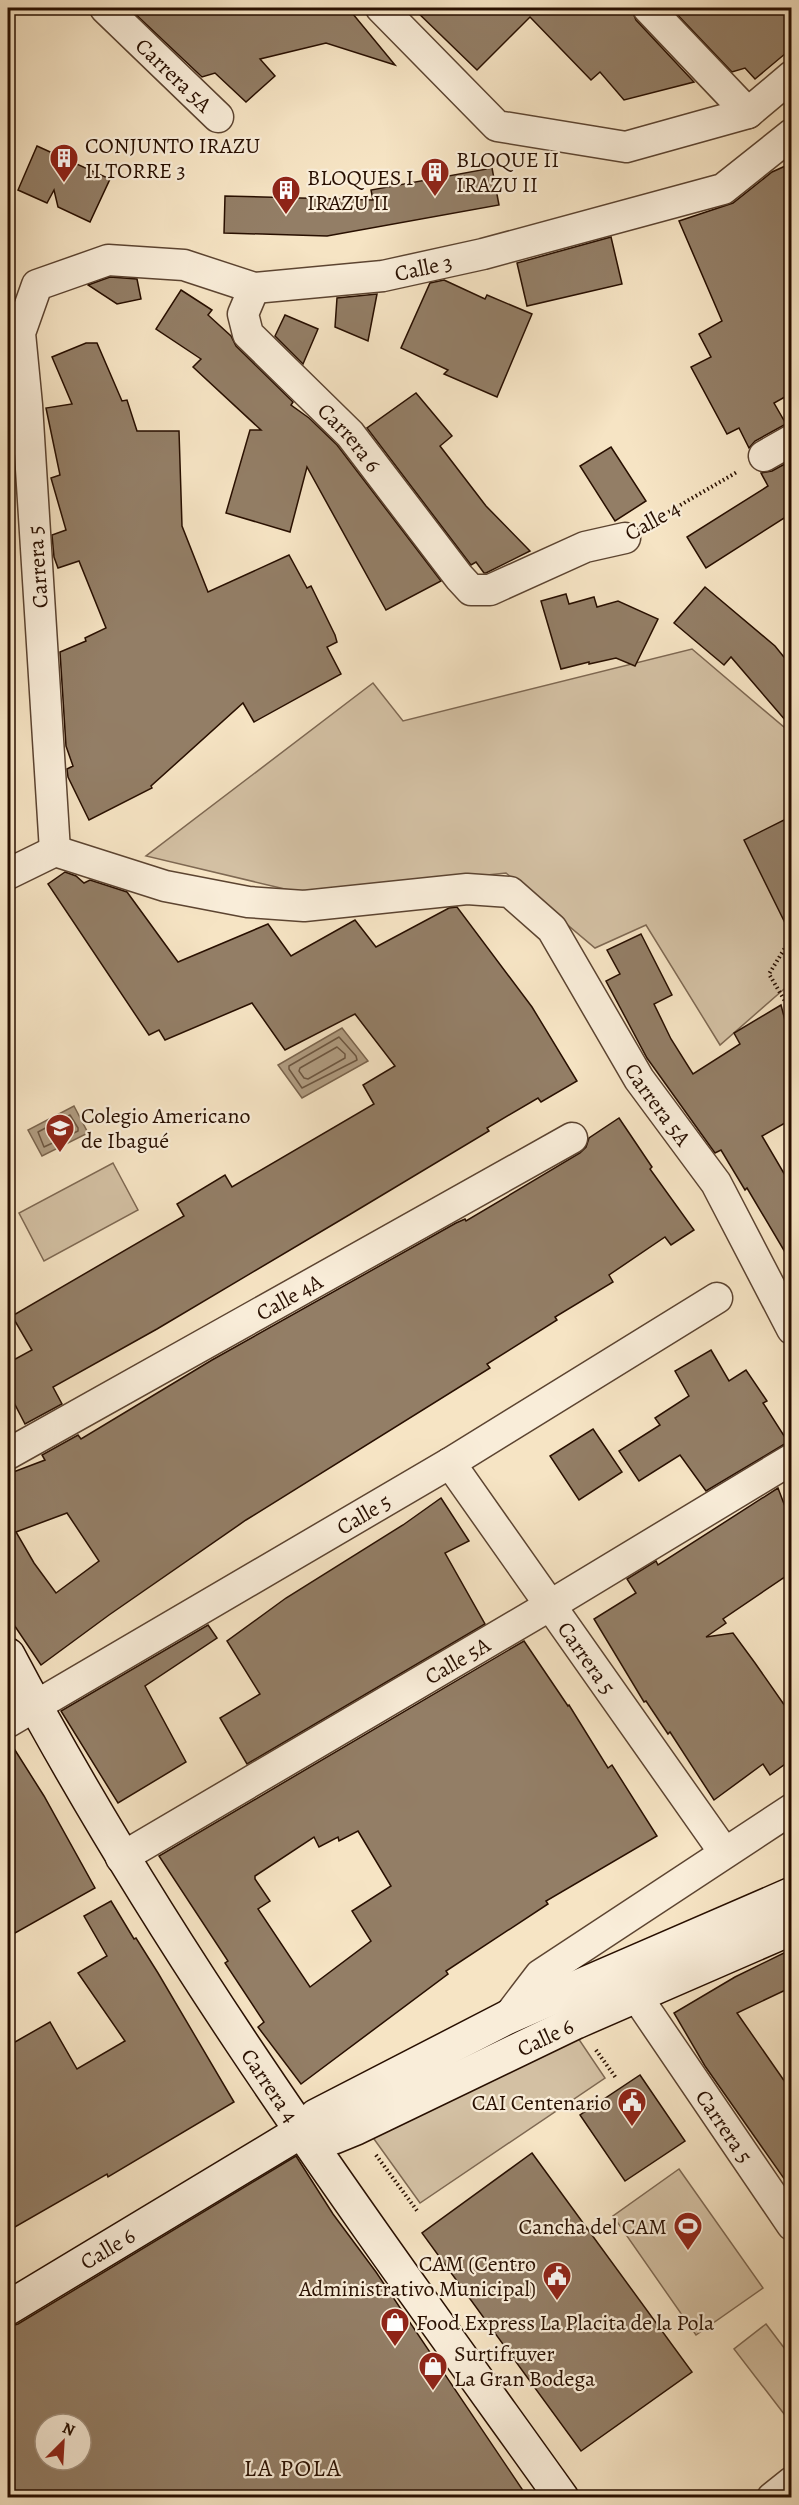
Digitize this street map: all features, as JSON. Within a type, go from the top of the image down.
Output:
[{"type":"street","name":"Carrera 5A","points":[[105,8],[218,117]]},
{"type":"street","points":[[381,8],[497,126],[626,147],[748,113],[792,76]]},
{"type":"street","points":[[648,8],[748,113]]},
{"type":"street","name":"Calle 3","points":[[37,285],[108,260],[184,265],[254,288],[383,276],[483,254],[723,189],[792,134]]},
{"type":"street","name":"Carrera 5","points":[[37,285],[20,333],[17,409],[55,851]]},
{"type":"street","name":"Carrera 6","points":[[254,288],[243,314],[248,334],[350,434],[471,590]]},
{"type":"street","points":[[764,456],[792,440]]},
{"type":"street","name":"Calle 4","points":[[471,590],[490,590],[585,547],[625,538]]},
{"type":"street","name":"Carrera 5A","points":[[55,851],[165,886],[248,902],[304,906],[467,889],[510,892],[552,929],[639,1079],[716,1183],[792,1329]]},
{"type":"street","points":[[8,874],[55,851]]},
{"type":"street","name":"Calle 4A","points":[[8,1454],[572,1138]]},
{"type":"street","name":"Calle 5","points":[[21,1715],[450,1463],[717,1298]]},
{"type":"street","name":"Calle 5A","points":[[121,1857],[549,1606],[792,1459]]},
{"type":"street","name":"Carrera 5","points":[[450,1463],[724,1852]]},
{"type":"street","name":"Carrera 4","points":[[8,1655],[21,1715],[121,1857],[300,2132],[562,2498]]},
{"type":"street","name":"Calle 6","points":[[508,2017],[540,1975],[792,1809]]},
{"type":"street","name":"Calle 6","points":[[8,2308],[300,2132],[316,2116],[508,2017],[792,1894]]},
{"type":"street","name":"Calle 6","points":[[300,2132],[334,2137],[356,2128],[576,2022],[792,1928]]},
{"type":"street","name":"Carrera 5","points":[[637,1997],[792,2225]]},
{"type":"street","points":[[771,2498],[792,2482]]},
{"type":"path","name":"Calle 4","points":[[625,538],[764,456]]},
{"type":"path","points":[[792,944],[785,948],[769,974],[792,1013]]},
{"type":"path","points":[[356,2128],[418,2212]]},
{"type":"shaded area","points":[[692,649],[785,728],[791,763],[791,983],[720,1045],[646,925],[595,948],[506,873],[306,894],[146,856],[373,683],[403,721]]},
{"type":"shaded area","points":[[113,1163],[138,1210],[44,1261],[19,1213]]},
{"type":"shaded area","points":[[574,2032],[605,2078],[420,2203],[369,2132]]},
{"type":"shaded area","name":"Cancha del CAM","points":[[679,2169],[763,2288],[696,2335],[613,2216]]},
{"type":"shaded area","points":[[766,2324],[791,2357],[791,2423],[734,2349]]},
{"type":"water","points":[[342,1028],[368,1061],[302,1098],[278,1065]]},
{"type":"water","points":[[74,1106],[88,1133],[42,1156],[28,1130]]},
{"type":"building","points":[[129,8],[348,8],[395,65],[326,43],[260,59],[275,76],[246,102],[215,73],[202,77]]},
{"type":"building","points":[[413,8],[631,8],[636,20],[694,82],[624,100],[600,72],[591,80],[530,17],[477,70]]},
{"type":"building","points":[[671,8],[792,8],[792,48],[755,79],[745,68],[732,72]]},
{"type":"building","name":"CONJUNTO IRAZU II TORRE 3","points":[[37,146],[110,179],[90,222],[58,207],[54,190],[47,203],[18,190]]},
{"type":"building","points":[[792,163],[792,393],[774,403],[786,424],[755,441],[749,448],[739,428],[727,434],[691,367],[711,357],[699,334],[722,321],[679,221],[733,203],[772,172]]},
{"type":"building","points":[[492,168],[499,205],[327,236],[224,233],[225,196],[373,200],[371,190]]},
{"type":"building","points":[[611,237],[622,284],[527,306],[517,263]]},
{"type":"building","points":[[110,277],[137,279],[141,299],[117,304],[88,285]]},
{"type":"building","points":[[444,280],[485,299],[487,295],[532,314],[497,397],[444,374],[448,370],[401,348],[430,283]]},
{"type":"building","points":[[181,290],[212,310],[208,315],[231,336],[236,346],[293,402],[291,405],[309,418],[337,445],[441,581],[386,610],[307,467],[290,532],[226,513],[250,430],[261,430],[193,367],[201,359],[156,329]]},
{"type":"building","points":[[377,294],[368,341],[335,327],[337,298]]},
{"type":"building","points":[[285,315],[318,329],[303,364],[275,336]]},
{"type":"building","points":[[86,343],[97,343],[122,401],[127,400],[137,431],[179,431],[182,526],[208,592],[289,555],[307,588],[311,586],[335,635],[337,642],[327,647],[341,674],[254,722],[243,703],[151,786],[152,788],[89,820],[68,777],[67,769],[73,766],[66,746],[60,652],[86,641],[85,638],[106,628],[79,561],[58,568],[54,557],[52,535],[66,530],[51,478],[60,475],[46,408],[72,404],[52,357]]},
{"type":"building","points":[[416,393],[452,436],[440,446],[486,506],[530,551],[486,573],[476,562],[471,565],[367,428]]},
{"type":"building","points":[[611,447],[646,501],[615,521],[580,466]]},
{"type":"building","points":[[792,460],[792,532],[784,518],[706,568],[687,537],[768,486],[761,473],[772,471]]},
{"type":"building","points":[[705,587],[775,646],[792,667],[792,728],[731,657],[724,665],[674,623]]},
{"type":"building","points":[[566,594],[569,604],[594,597],[597,607],[618,601],[658,619],[635,666],[616,658],[561,669],[541,601]]},
{"type":"building","points":[[792,816],[792,937],[744,840]]},
{"type":"building","points":[[65,872],[76,876],[84,883],[90,880],[127,892],[178,962],[268,924],[291,956],[355,920],[376,947],[449,908],[457,907],[532,1007],[577,1081],[541,1102],[538,1098],[487,1128],[489,1131],[349,1215],[157,1329],[53,1387],[62,1404],[25,1424],[8,1391],[8,1363],[32,1350],[12,1316],[184,1216],[177,1204],[225,1175],[232,1187],[374,1104],[363,1085],[395,1066],[355,1014],[285,1050],[252,1003],[165,1040],[159,1030],[149,1035],[48,884]]},
{"type":"building","points":[[641,934],[672,995],[654,1004],[671,1039],[693,1074],[740,1044],[734,1033],[781,1005],[792,1047],[792,1119],[762,1136],[792,1187],[792,1264],[747,1188],[745,1190],[721,1150],[715,1153],[647,1058],[606,981],[620,974],[607,950]]},
{"type":"building","points":[[619,1118],[652,1167],[650,1169],[694,1230],[671,1245],[665,1237],[609,1275],[613,1282],[555,1317],[557,1320],[487,1364],[490,1368],[246,1520],[41,1665],[8,1616],[8,1474],[45,1460],[42,1455],[78,1435],[81,1439],[212,1360],[456,1223],[465,1219],[466,1221],[580,1153],[586,1147],[589,1138]],"holes":[[[67,1513],[99,1561],[56,1593],[34,1563],[16,1532]]]},
{"type":"building","points":[[711,1350],[729,1381],[746,1370],[767,1401],[763,1403],[788,1442],[706,1491],[680,1455],[639,1481],[619,1451],[660,1425],[655,1418],[689,1396],[675,1371]]},
{"type":"building","points":[[593,1429],[622,1472],[579,1500],[550,1456]]},
{"type":"building","points":[[778,1488],[792,1525],[792,1572],[723,1619],[726,1623],[706,1637],[733,1633],[755,1663],[792,1716],[792,1759],[770,1775],[763,1764],[714,1800],[670,1732],[668,1734],[646,1701],[644,1702],[594,1619],[636,1593],[627,1579],[656,1561],[658,1565]]},
{"type":"building","points":[[441,1498],[469,1541],[445,1553],[485,1624],[247,1764],[220,1718],[260,1694],[227,1641],[286,1598],[403,1525]]},
{"type":"building","points":[[208,1625],[217,1638],[145,1686],[186,1762],[118,1803],[61,1711]]},
{"type":"building","points":[[524,1641],[569,1705],[608,1768],[612,1765],[657,1836],[546,1901],[548,1904],[446,1971],[448,1974],[301,2084],[258,2027],[264,2022],[225,1963],[228,1961],[159,1856]],"holes":[[[358,1831],[391,1886],[352,1911],[371,1941],[310,1987],[258,1909],[270,1901],[255,1876],[314,1837],[319,1847],[338,1837],[339,1841]]]},
{"type":"building","points":[[8,1739],[44,1796],[95,1888],[8,1937]]},
{"type":"building","points":[[111,1901],[158,1973],[234,2102],[108,2177],[107,2174],[8,2231],[8,2046],[50,2022],[77,2069],[125,2041],[78,1973],[107,1956],[84,1916]]},
{"type":"building","points":[[792,1949],[792,1987],[737,2013],[792,2092],[792,2190],[705,2066],[674,2013],[735,1977]]},
{"type":"building","name":"CAI Centenario","points":[[640,2075],[685,2141],[625,2181],[580,2115]]},
{"type":"building","name":"CAM (Centro Administrativo Municipal)","points":[[532,2153],[692,2372],[581,2451],[422,2233]]},
{"type":"building","points":[[296,2156],[333,2214],[376,2272],[528,2498],[8,2498],[8,2327],[18,2324]]},
{"type":"place","name":"CONJUNTO IRAZU II TORRE 3","points":[[64,184]]},
{"type":"place","name":"BLOQUE II IRAZU II","points":[[435,198]]},
{"type":"place","name":"BLOQUES I IRAZU II","points":[[286,216]]},
{"type":"place","name":"Colegio Americano de Ibagué","points":[[60,1154]]},
{"type":"place","name":"CAI Centenario","points":[[632,2128]]},
{"type":"place","name":"Cancha del CAM","points":[[688,2252]]},
{"type":"place","name":"CAM (Centro Administrativo Municipal)","points":[[557,2302]]},
{"type":"place","name":"Food Express La Placita de la Pola","points":[[395,2348]]},
{"type":"place","name":"Surtifruver La Gran Bodega","points":[[433,2392]]},
{"type":"district","name":"LA POLA","points":[[293,2468]]}]
